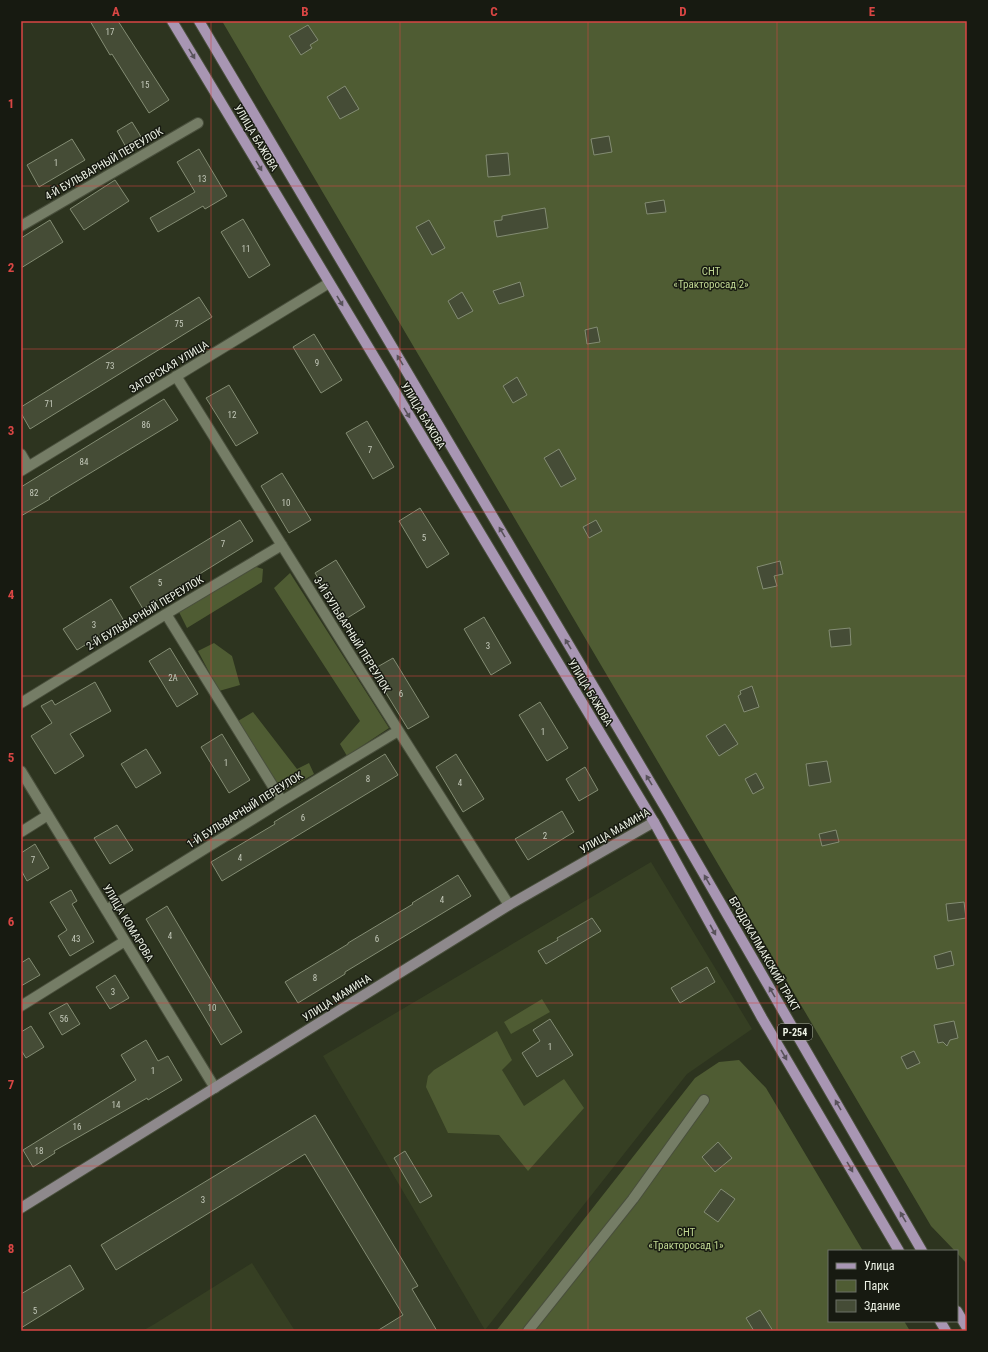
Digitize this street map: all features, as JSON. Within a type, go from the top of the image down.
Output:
[{"type":"main road","name":"УЛИЦА БАЖОВА","points":[[172,21],[654,822]]},
{"type":"main road","name":"УЛИЦА БАЖОВА","points":[[199,21],[668,814]]},
{"type":"main road","points":[[203,21],[210,41]]},
{"type":"main road","name":"УЛИЦА МАМИНА","points":[[21,1208],[509,905],[668,814]]},
{"type":"main road","name":"БРОДОКАЛМАКСКИЙ ТРАКТ","points":[[668,814],[921,1250]]},
{"type":"main road","name":"Р-254","points":[[654,822],[762,1018],[898,1250]]},
{"type":"main road","points":[[958,1313],[967,1328]]},
{"type":"main road","points":[[941,1322],[946,1331]]},
{"type":"street","name":"4-Й БУЛЬВАРНЫЙ ПЕРЕУЛОК","points":[[21,226],[198,123]]},
{"type":"street","name":"ЗАГОРСКАЯ УЛИЦА","points":[[25,468],[329,283]]},
{"type":"street","name":"3-Й БУЛЬВАРНЫЙ ПЕРЕУЛОК","points":[[176,376],[398,732],[509,905]]},
{"type":"street","points":[[21,454],[25,468]]},
{"type":"street","name":"2-Й БУЛЬВАРНЫЙ ПЕРЕУЛОК","points":[[21,703],[282,545]]},
{"type":"street","points":[[166,614],[282,801]]},
{"type":"street","name":"1-Й БУЛЬВАРНЫЙ ПЕРЕУЛОК","points":[[106,910],[282,801],[398,732]]},
{"type":"street","name":"УЛИЦА КОМАРОВА","points":[[21,771],[215,1088]]},
{"type":"street","points":[[21,832],[48,816]]},
{"type":"street","points":[[21,1006],[125,941]]},
{"type":"street","points":[[528,1331],[633,1199],[704,1100]]},
{"type":"shaded area","points":[[651,862],[752,1029],[687,1074],[485,1330],[323,1056]]},
{"type":"shaded area","points":[[252,1263],[295,1331],[142,1331],[153,1325]]},
{"type":"green space","name":"СНТ «Тракторосад 2»","points":[[222,21],[967,21],[967,1264],[958,1254],[958,1250],[954,1250],[931,1226]]},
{"type":"green space","points":[[253,566],[263,569],[262,582],[187,628],[179,612]]},
{"type":"green space","points":[[290,573],[389,728],[347,756],[340,744],[360,721],[274,588]]},
{"type":"green space","points":[[214,643],[232,656],[240,685],[219,691],[198,651]]},
{"type":"green space","points":[[253,712],[297,769],[309,763],[314,774],[283,792],[238,721]]},
{"type":"green space","points":[[542,999],[550,1012],[511,1034],[504,1022]]},
{"type":"green space","points":[[497,1031],[512,1060],[502,1070],[524,1106],[564,1079],[584,1108],[528,1171],[499,1135],[448,1133],[426,1087],[428,1076],[434,1070]]},
{"type":"green space","name":"СНТ «Тракторосад 1»","points":[[739,1060],[766,1088],[862,1250],[828,1250],[828,1322],[905,1322],[910,1331],[496,1331],[695,1078],[719,1062]]},
{"type":"building","points":[[90,21],[118,21],[169,100],[149,113],[112,54],[110,55]]},
{"type":"building","points":[[308,25],[318,40],[310,45],[312,48],[301,55],[289,36]]},
{"type":"building","points":[[345,86],[359,109],[340,119],[327,97]]},
{"type":"building","points":[[132,122],[143,140],[127,149],[117,131]]},
{"type":"building","points":[[609,136],[612,152],[594,155],[591,139]]},
{"type":"building","points":[[72,139],[85,160],[39,187],[27,165]]},
{"type":"building","points":[[199,149],[227,196],[205,209],[203,206],[158,232],[150,218],[195,192],[177,162]]},
{"type":"building","points":[[508,153],[510,175],[488,177],[486,155]]},
{"type":"building","points":[[115,180],[129,201],[84,230],[70,209]]},
{"type":"building","points":[[664,200],[666,212],[647,214],[645,203]]},
{"type":"building","points":[[545,208],[548,228],[497,237],[494,221],[502,220],[502,216]]},
{"type":"building","points":[[243,219],[270,265],[249,278],[221,232]]},
{"type":"building","points":[[50,220],[63,242],[21,268],[21,238]]},
{"type":"building","points":[[429,220],[445,248],[432,255],[416,227]]},
{"type":"building","points":[[520,282],[524,296],[499,304],[493,291]]},
{"type":"building","points":[[462,292],[473,311],[458,319],[448,301]]},
{"type":"building","points":[[199,297],[212,317],[30,429],[21,413],[21,407]]},
{"type":"building","points":[[597,327],[600,342],[587,344],[585,330]]},
{"type":"building","points":[[314,334],[342,380],[321,393],[293,347]]},
{"type":"building","points":[[517,377],[527,395],[513,403],[503,386]]},
{"type":"building","points":[[229,385],[258,433],[236,446],[206,398]]},
{"type":"building","points":[[164,399],[178,420],[21,516],[21,487]]},
{"type":"building","points":[[367,421],[394,467],[373,479],[346,433]]},
{"type":"building","points":[[559,449],[576,479],[561,487],[544,458]]},
{"type":"building","points":[[282,473],[311,520],[289,533],[261,486]]},
{"type":"building","points":[[420,508],[449,554],[427,568],[399,521]]},
{"type":"building","points":[[240,520],[253,541],[143,609],[130,587]]},
{"type":"building","points":[[596,520],[602,531],[589,538],[583,527]]},
{"type":"building","points":[[336,560],[365,607],[344,620],[315,573]]},
{"type":"building","points":[[780,561],[783,574],[774,576],[777,586],[763,589],[757,567]]},
{"type":"building","points":[[111,599],[124,621],[77,650],[63,629]]},
{"type":"building","points":[[484,617],[511,663],[491,675],[464,629]]},
{"type":"building","points":[[850,628],[851,645],[831,647],[829,630]]},
{"type":"building","points":[[170,648],[198,694],[177,707],[149,661]]},
{"type":"building","points":[[393,658],[429,717],[408,729],[372,670]]},
{"type":"building","points":[[95,682],[111,711],[70,734],[84,756],[55,774],[31,736],[52,723],[41,706],[52,700],[55,705]]},
{"type":"building","points":[[752,686],[759,707],[744,712],[738,696],[741,694],[740,691]]},
{"type":"building","points":[[540,702],[568,748],[547,761],[519,715]]},
{"type":"building","points":[[725,724],[738,744],[719,756],[706,736]]},
{"type":"building","points":[[222,734],[250,780],[229,793],[201,747]]},
{"type":"building","points":[[146,749],[161,773],[136,788],[121,764]]},
{"type":"building","points":[[385,754],[398,775],[222,881],[211,862],[275,824],[274,822]]},
{"type":"building","points":[[456,754],[484,799],[463,812],[436,767]]},
{"type":"building","points":[[827,761],[831,782],[809,786],[806,764]]},
{"type":"building","points":[[585,767],[598,790],[579,801],[566,779]]},
{"type":"building","points":[[756,773],[764,788],[753,794],[745,779]]},
{"type":"building","points":[[562,811],[574,832],[528,860],[515,839]]},
{"type":"building","points":[[117,825],[133,850],[110,864],[94,838]]},
{"type":"building","points":[[836,830],[839,842],[822,846],[819,834]]},
{"type":"building","points":[[35,844],[49,868],[27,881],[21,870],[21,853]]},
{"type":"building","points":[[458,875],[471,896],[345,972],[345,974],[298,1003],[285,982]]},
{"type":"building","points":[[71,890],[77,901],[72,904],[94,942],[70,956],[58,936],[67,930],[50,902]]},
{"type":"building","points":[[964,902],[966,918],[948,921],[946,904]]},
{"type":"building","points":[[167,906],[242,1032],[221,1045],[146,919]]},
{"type":"building","points":[[592,918],[601,931],[546,964],[538,951]]},
{"type":"building","points":[[951,951],[954,965],[937,969],[934,956]]},
{"type":"building","points":[[29,958],[40,975],[21,986],[21,963]]},
{"type":"building","points":[[707,967],[715,982],[680,1003],[671,988]]},
{"type":"building","points":[[115,975],[129,998],[110,1009],[96,987]]},
{"type":"building","points":[[67,1003],[80,1024],[62,1035],[49,1013]]},
{"type":"building","points":[[550,1019],[573,1055],[537,1077],[522,1053],[540,1041],[533,1030]]},
{"type":"building","points":[[954,1021],[958,1038],[950,1040],[947,1046],[943,1042],[938,1043],[934,1025]]},
{"type":"building","points":[[31,1026],[44,1047],[26,1058],[21,1050],[21,1032]]},
{"type":"building","points":[[146,1040],[158,1061],[168,1056],[182,1080],[148,1100],[147,1098],[54,1151],[55,1153],[33,1167],[23,1150],[136,1080],[121,1055]]},
{"type":"building","points":[[914,1051],[920,1063],[907,1069],[901,1057]]},
{"type":"building","points":[[315,1115],[418,1286],[412,1289],[437,1331],[377,1331],[403,1315],[305,1154],[116,1270],[101,1245]]},
{"type":"building","points":[[718,1142],[732,1158],[715,1172],[702,1157]]},
{"type":"building","points":[[405,1151],[432,1196],[420,1203],[394,1158]]},
{"type":"building","points":[[721,1189],[735,1199],[718,1222],[704,1212]]},
{"type":"building","points":[[70,1265],[84,1289],[21,1328],[21,1294]]},
{"type":"building","points":[[760,1310],[773,1331],[754,1331],[746,1318]]}]
